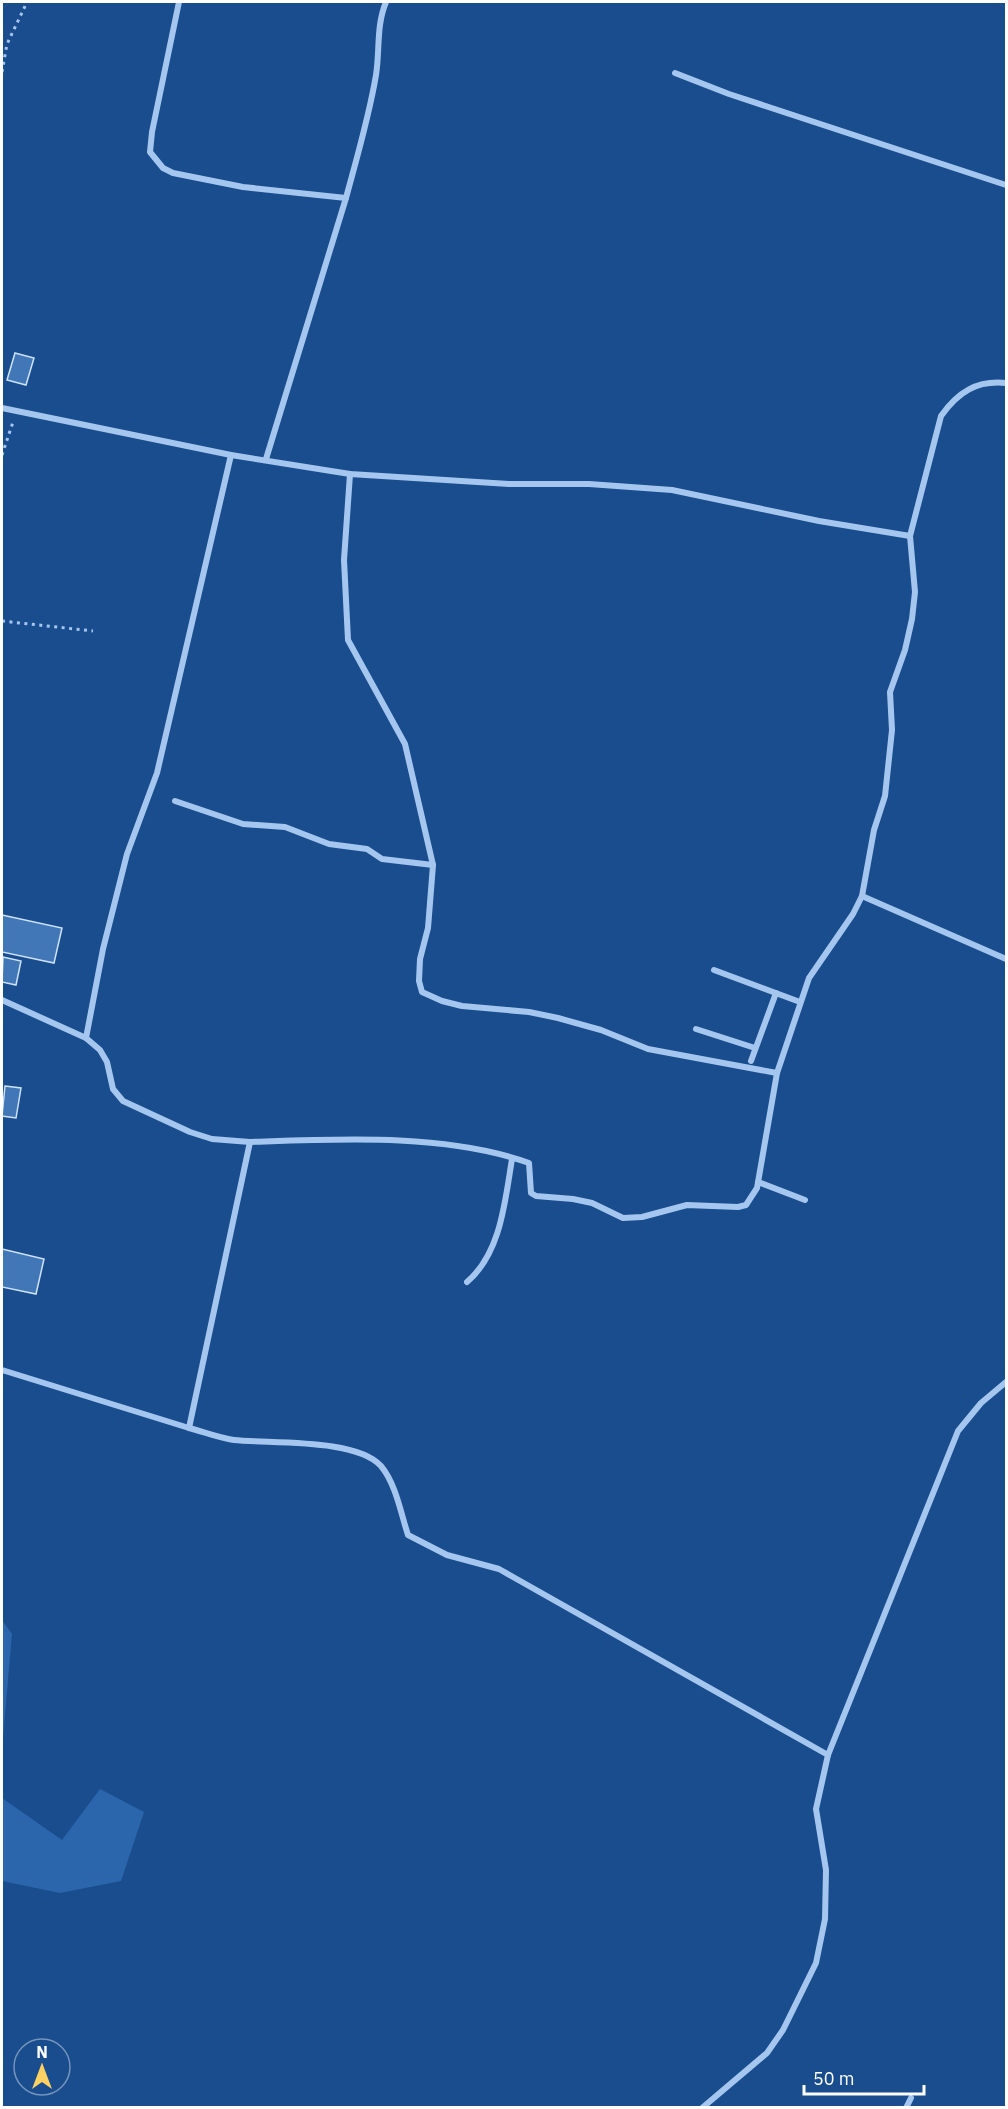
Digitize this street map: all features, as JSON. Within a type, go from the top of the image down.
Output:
[{"type":"street","points":[[179,2],[152,132],[150,152],[155,160],[173,173],[243,187],[346,198]]},
{"type":"street","points":[[266,459],[346,198],[369,113],[377,69],[377,33],[386,2]]},
{"type":"street","points":[[675,73],[729,94],[1006,185]]},
{"type":"street","points":[[2,1000],[86,1038],[100,1050],[107,1062],[113,1089],[123,1101],[190,1132],[212,1139],[250,1142],[391,1140],[474,1150],[530,1165],[529,1188],[536,1196],[592,1203],[623,1218],[642,1217],[692,1204],[738,1207],[746,1205],[753,1196],[758,1182],[777,1073],[809,978],[854,914],[862,896],[874,830],[885,796],[892,730],[890,692],[905,650],[912,619],[915,592],[910,536],[941,416],[953,401],[970,387],[984,382],[1006,383]]},
{"type":"street","points":[[2,408],[231,455],[350,474],[509,484],[588,484],[672,490],[910,536]]},
{"type":"street","points":[[86,1038],[103,949],[127,854],[157,773],[231,455]]},
{"type":"street","points":[[350,474],[344,560],[348,640],[405,744],[433,864],[428,928],[420,960],[418,981],[422,992],[442,1001],[462,1006],[529,1012],[558,1018],[601,1030],[648,1049],[777,1073]]},
{"type":"street","points":[[175,801],[243,824],[285,827],[329,844],[369,849],[382,859],[433,864]]},
{"type":"street","points":[[862,896],[1006,959]]},
{"type":"street","points":[[714,970],[800,1002]]},
{"type":"street","points":[[750,1061],[776,993]]},
{"type":"street","points":[[696,1029],[755,1048]]},
{"type":"street","points":[[189,1428],[250,1142]]},
{"type":"street","points":[[467,1282],[489,1257],[502,1211],[512,1159]]},
{"type":"street","points":[[758,1182],[805,1200]]},
{"type":"street","points":[[2,1370],[231,1440],[325,1445],[363,1454],[381,1466],[392,1487],[408,1535],[447,1555],[499,1569],[828,1755]]},
{"type":"street","points":[[702,2108],[767,2053],[783,2030],[816,1963],[825,1918],[826,1870],[816,1809],[828,1755],[958,1431],[981,1403],[1006,1382]]},
{"type":"street","points":[[906,2108],[911,2098]]},
{"type":"path","points":[[2,72],[8,44],[27,2]]},
{"type":"path","points":[[2,455],[17,411]]},
{"type":"path","points":[[2,621],[93,631]]},
{"type":"shaded area","points":[[2,1620],[12,1634],[2,1749]]},
{"type":"shaded area","points":[[100,1789],[144,1812],[121,1881],[60,1893],[2,1881],[2,1798],[62,1840]]},
{"type":"building","points":[[15,353],[34,358],[26,385],[7,380]]},
{"type":"building","points":[[2,915],[62,928],[54,963],[2,952]]},
{"type":"building","points":[[3,957],[21,961],[16,985],[2,982]]},
{"type":"building","points":[[5,1086],[21,1088],[16,1118],[2,1116]]},
{"type":"building","points":[[2,1249],[44,1259],[36,1294],[2,1287]]}]
